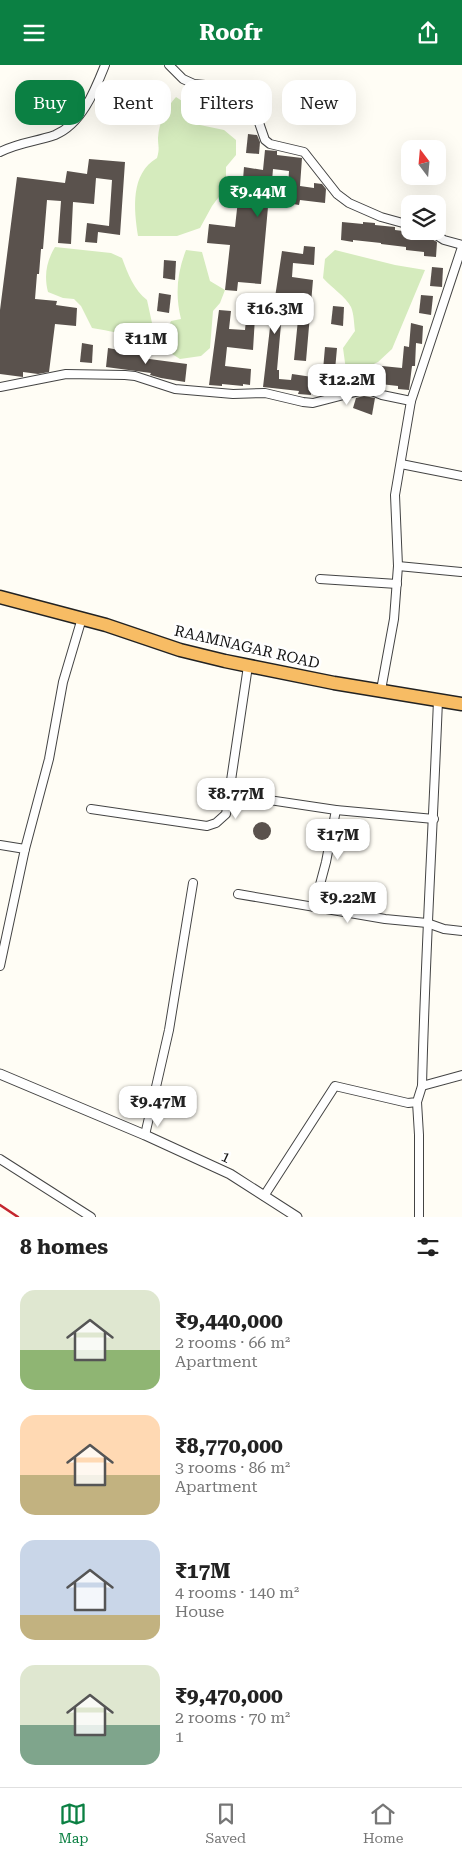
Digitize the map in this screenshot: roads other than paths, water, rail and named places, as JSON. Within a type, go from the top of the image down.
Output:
[{"type":"highway","name":"RAAMNAGAR ROAD","points":[[0,597],[135,634],[180,650],[248,666],[334,683],[462,704]]},
{"type":"street","points":[[0,152],[12,146],[54,135],[68,128],[94,92],[105,65]]},
{"type":"street","points":[[169,65],[183,79],[194,84],[216,86],[223,89],[236,106],[256,114],[265,140],[270,144],[304,152],[337,194],[349,203],[381,217],[401,223]]},
{"type":"street","points":[[381,690],[394,619],[397,585],[398,566],[394,505],[412,401],[462,246],[444,240]]},
{"type":"street","points":[[0,387],[66,374],[135,376],[175,389],[233,394],[274,394],[313,403],[367,389],[382,395],[412,401]]},
{"type":"street","points":[[401,464],[462,476]]},
{"type":"street","points":[[398,566],[461,572]]},
{"type":"street","points":[[320,579],[397,585]]},
{"type":"street","points":[[0,966],[25,849],[49,759],[64,682],[82,619]]},
{"type":"street","points":[[91,809],[207,826],[216,823],[226,814],[248,666]]},
{"type":"street","points":[[420,1217],[417,1102],[422,1086],[427,923],[434,819],[438,700]]},
{"type":"street","points":[[229,794],[336,811],[434,819]]},
{"type":"street","points":[[314,907],[326,862],[336,811]]},
{"type":"street","points":[[0,845],[25,849]]},
{"type":"street","points":[[145,1135],[169,1030],[193,883]]},
{"type":"street","points":[[238,894],[309,908],[314,907],[385,919],[427,923],[444,929],[462,931]]},
{"type":"street","name":"1","points":[[0,1074],[145,1135],[230,1174],[297,1217]]},
{"type":"street","points":[[422,1086],[462,1075]]},
{"type":"street","points":[[264,1196],[335,1086],[408,1103],[417,1102]]},
{"type":"street","points":[[0,1159],[91,1217]]},
{"type":"railway","points":[[0,1205],[18,1217]]}]
